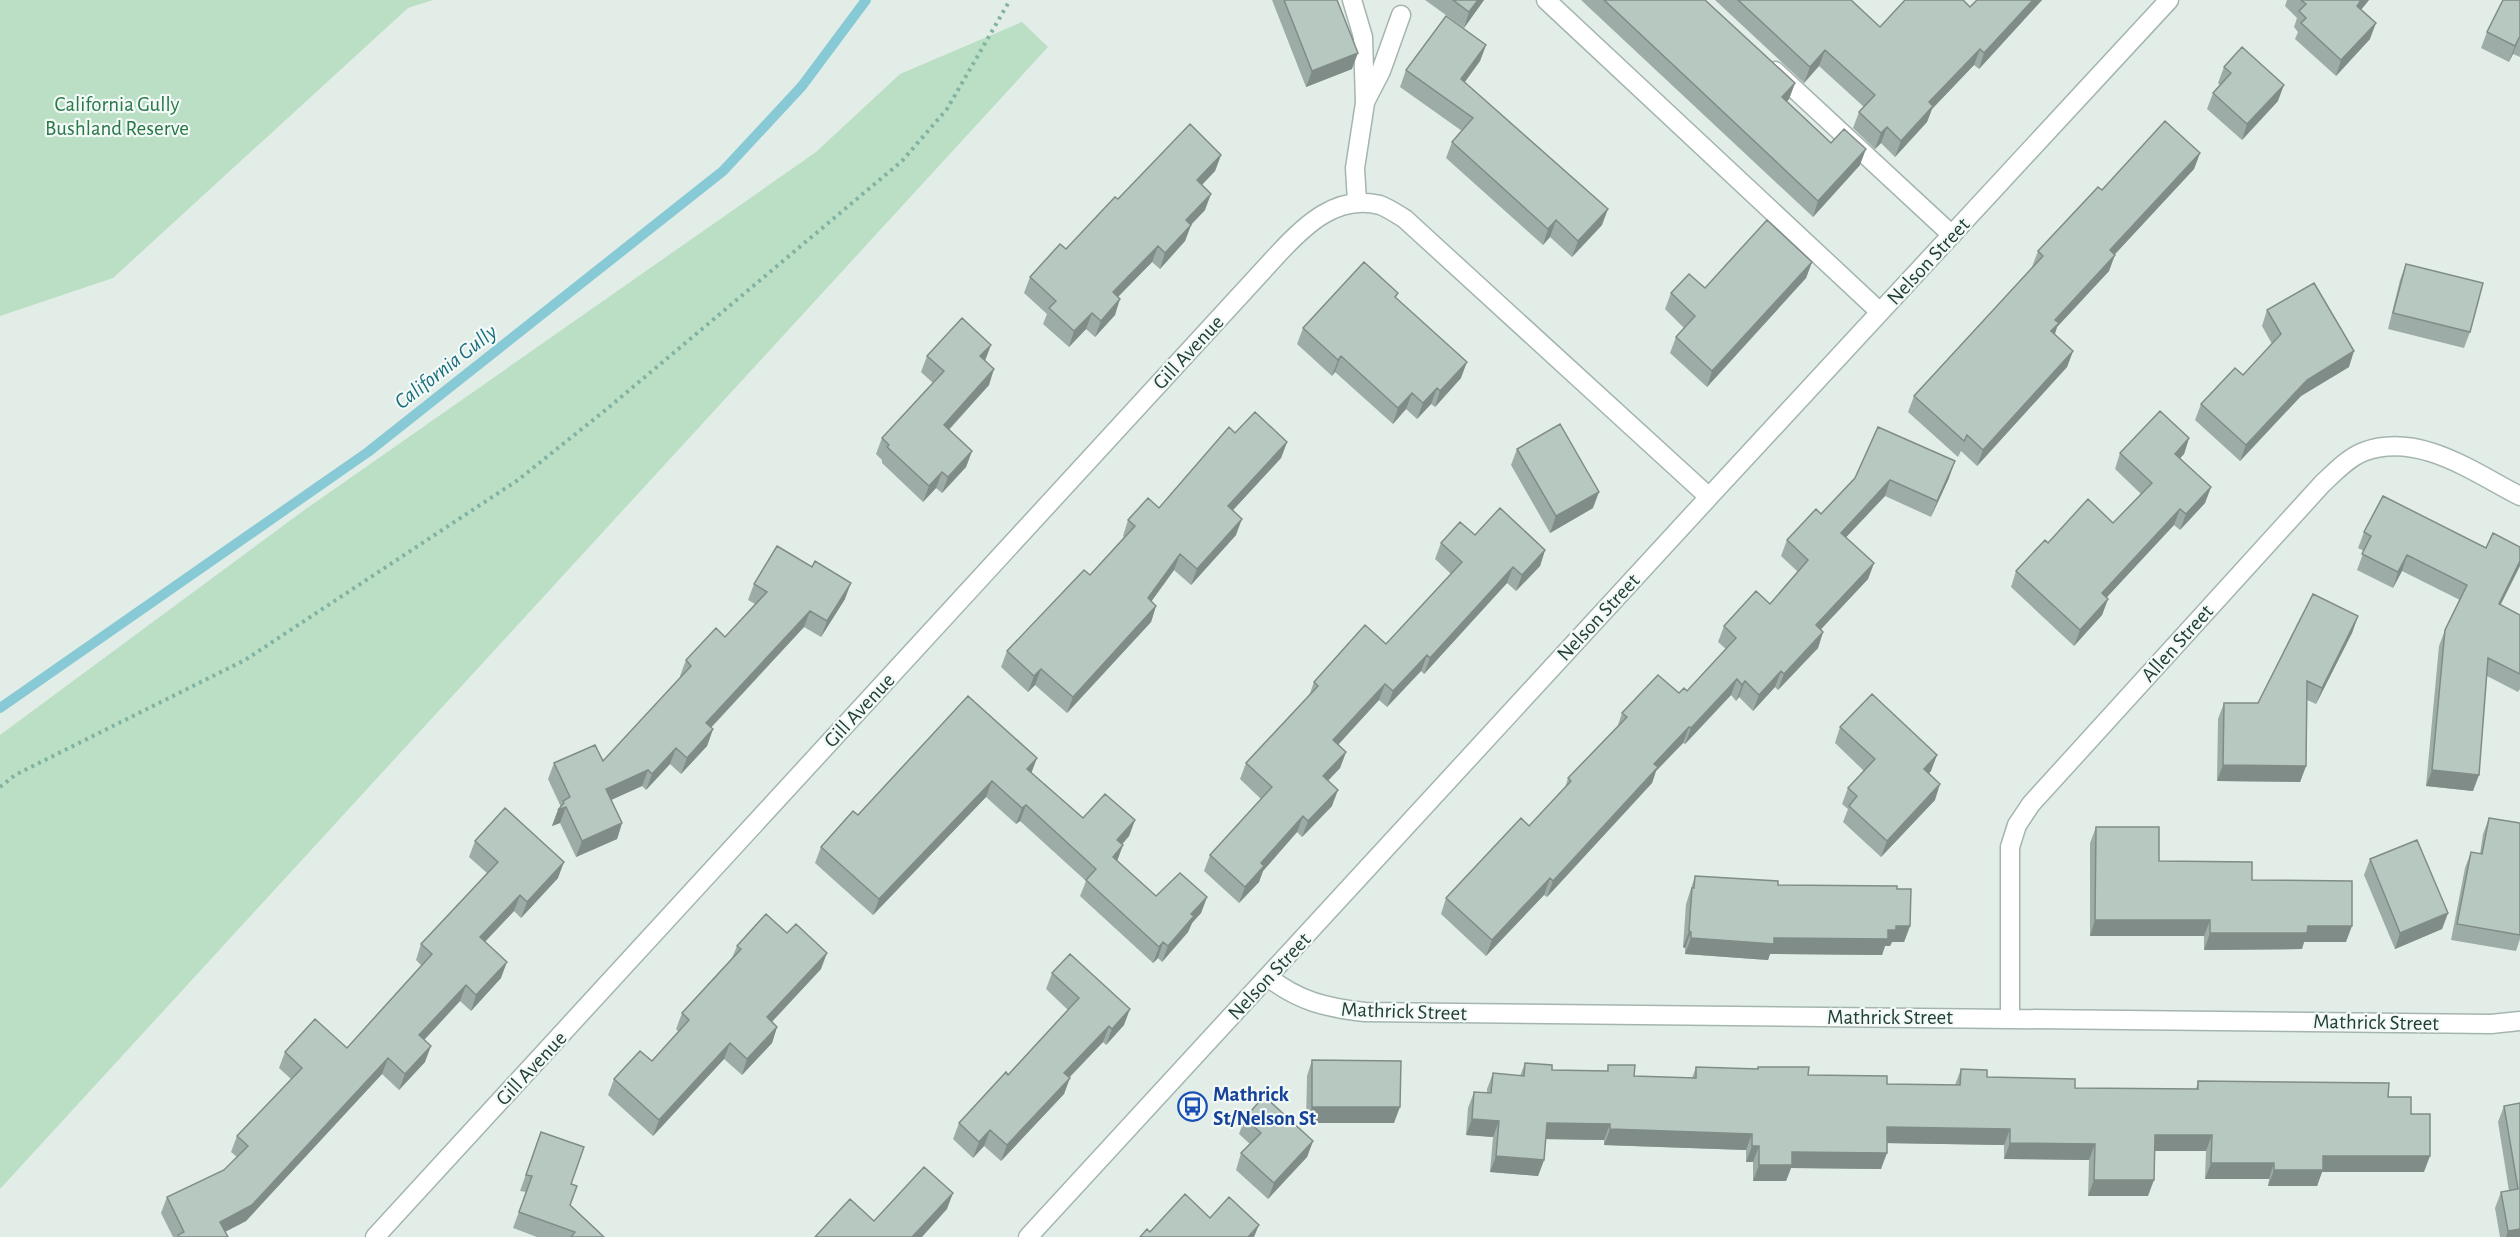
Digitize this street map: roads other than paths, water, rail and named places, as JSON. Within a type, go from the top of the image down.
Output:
[{"type":"street","points":[[1352,0],[1363,38],[1365,103],[1355,168],[1357,202],[1381,206],[1405,219],[1708,496]]},
{"type":"street","points":[[1546,0],[1880,312]]},
{"type":"street","name":"Nelson Street","points":[[1029,1237],[1708,496],[2169,0]]},
{"type":"street","points":[[1365,103],[1381,71],[1401,15]]},
{"type":"street","points":[[1759,57],[1952,234]]},
{"type":"street","name":"Gill Avenue","points":[[386,1233],[1300,230],[1319,216],[1339,206],[1357,202]]},
{"type":"street","name":"Allen Street","points":[[2010,1018],[2010,848],[2017,825],[2031,804],[2323,483],[2341,466],[2363,453],[2387,448],[2413,447],[2436,453],[2520,495]]},
{"type":"street","name":"Mathrick Street","points":[[1268,977],[1288,992],[1314,1004],[1365,1012],[2491,1024],[2520,1021]]},
{"type":"waterway","name":"California Gully","points":[[0,708],[368,452],[723,171],[802,86],[866,0]]},
{"type":"place","name":"Mathrick St/Nelson St","points":[[1192,1106]]},
{"type":"park label","name":"California Gully Bushland Reserve","points":[[117,116]]}]
